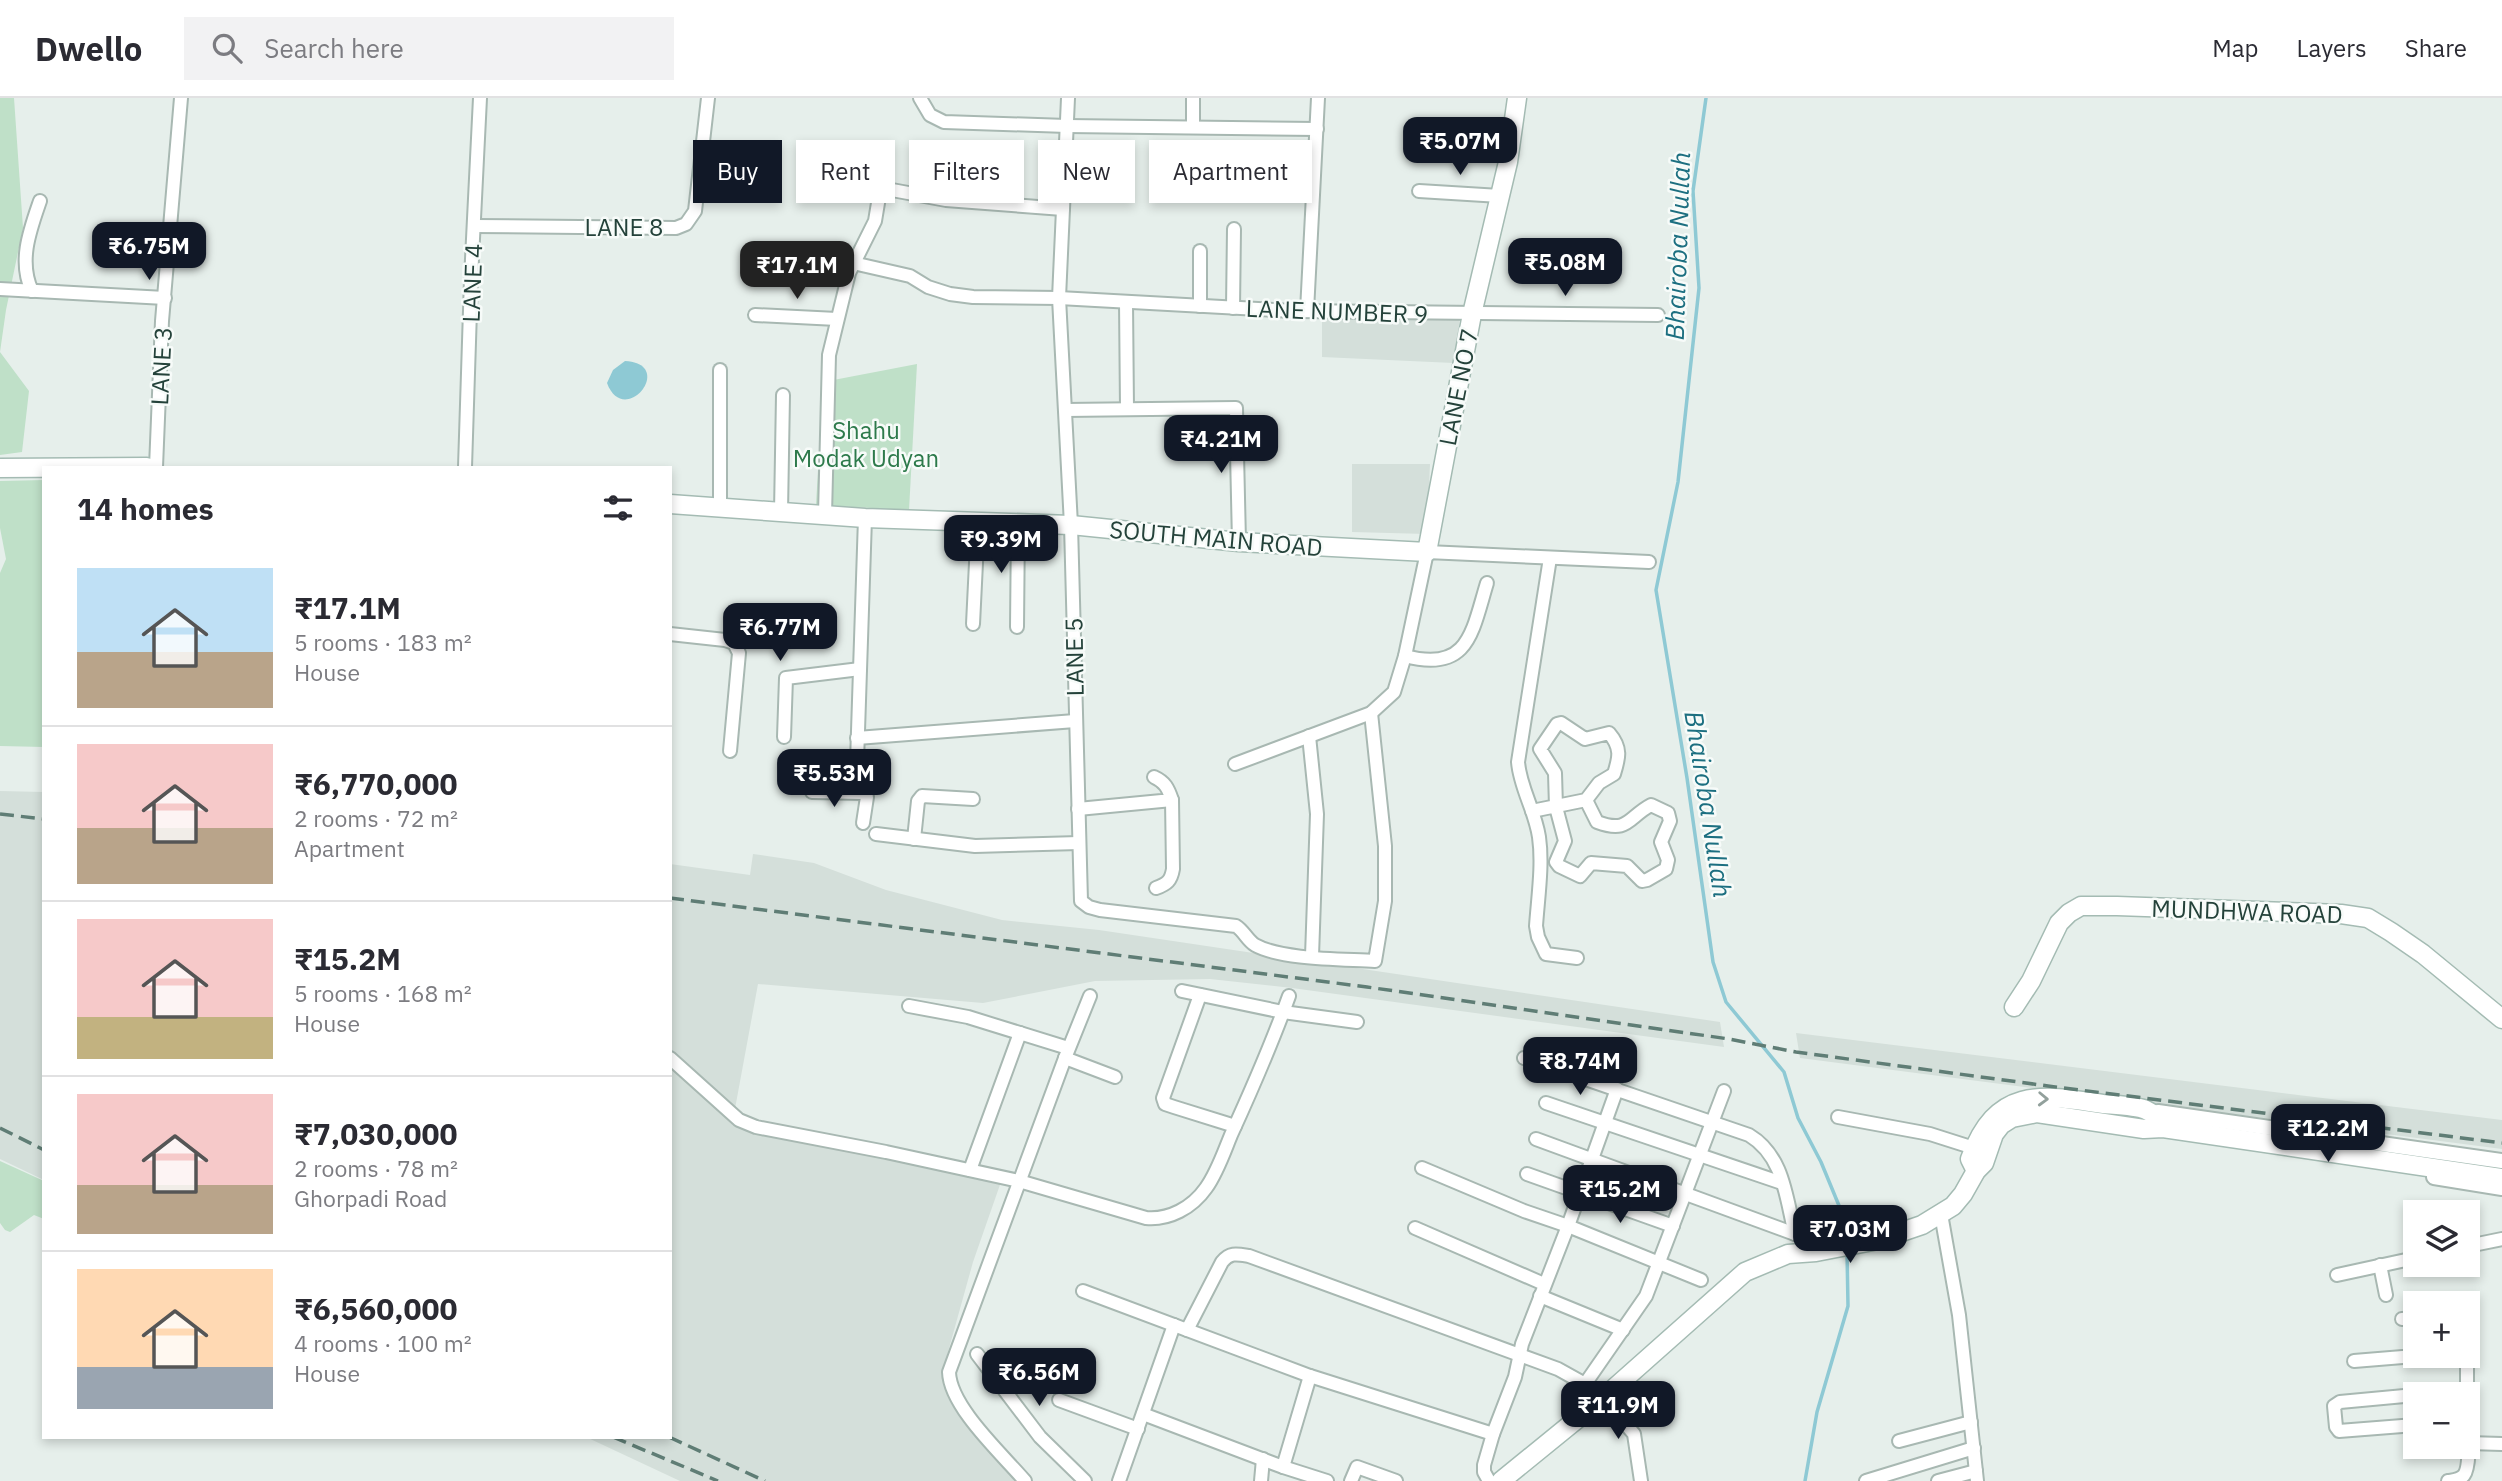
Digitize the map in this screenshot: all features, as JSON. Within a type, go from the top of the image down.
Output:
[{"type":"main road","name":"LANE NO 7","points":[[1427,552],[1472,314],[1508,162],[1517,98]]},
{"type":"main road","points":[[0,468],[42,468]]},
{"type":"main road","name":"SOUTH MAIN ROAD","points":[[672,504],[865,518],[1071,525],[1239,542],[1427,552]]},
{"type":"main road","name":"MUNDHWA ROAD","points":[[2014,1007],[2032,981],[2059,923],[2069,913],[2081,906],[2117,906],[2341,914],[2368,918],[2423,954],[2502,1019]]},
{"type":"main road","points":[[1501,1481],[1603,1398],[1745,1272],[1788,1254],[1816,1252],[1878,1240],[1922,1225],[1941,1214],[1963,1194],[1976,1171],[1984,1163],[1994,1134],[2010,1112]]},
{"type":"main road","points":[[1976,1171],[1970,1159],[1988,1122],[2010,1112],[2153,1122],[2502,1170]]},
{"type":"main road","points":[[2153,1122],[2502,1178]]},
{"type":"street","name":"LANE 3","points":[[156,466],[165,298],[181,98]]},
{"type":"street","name":"LANE 4","points":[[466,466],[480,98]]},
{"type":"street","name":"LANE 8","points":[[474,226],[676,228],[686,224],[695,211],[708,98]]},
{"type":"street","points":[[920,98],[930,115],[944,122],[1317,129]]},
{"type":"street","name":"LANE 5","points":[[1068,98],[1059,298],[1071,525],[1081,901],[1100,910],[1226,923],[1236,926],[1252,944],[1268,950],[1312,956]]},
{"type":"street","points":[[1193,98],[1193,127]]},
{"type":"street","points":[[1307,311],[1318,98]]},
{"type":"street","points":[[825,515],[829,355],[853,262],[875,221],[879,197],[885,191],[978,204],[1063,209]]},
{"type":"street","points":[[1419,191],[1500,196]]},
{"type":"street","points":[[32,291],[26,278],[28,235],[40,201]]},
{"type":"street","points":[[1233,307],[1234,229]]},
{"type":"street","points":[[1200,251],[1200,306]]},
{"type":"street","name":"LANE NUMBER 9","points":[[853,262],[910,276],[928,287],[950,294],[973,297],[1059,298],[1307,311],[1658,316]]},
{"type":"street","points":[[0,289],[165,298]]},
{"type":"street","points":[[1126,302],[1127,409]]},
{"type":"street","points":[[755,316],[837,319]]},
{"type":"street","points":[[720,370],[720,508]]},
{"type":"street","points":[[780,512],[783,395]]},
{"type":"street","points":[[1065,410],[1236,408],[1239,542]]},
{"type":"street","points":[[856,792],[865,518]]},
{"type":"street","points":[[973,624],[978,522]]},
{"type":"street","points":[[1017,627],[1018,524]]},
{"type":"street","points":[[1235,764],[1371,713],[1394,692],[1405,656],[1427,552],[1649,562]]},
{"type":"street","points":[[1550,558],[1518,762],[1519,775],[1539,839],[1536,926],[1538,937],[1546,954],[1577,958]]},
{"type":"street","points":[[1405,656],[1430,660],[1449,657],[1463,648],[1470,636],[1487,583]]},
{"type":"street","points":[[672,634],[725,640],[734,643],[740,653],[730,751]]},
{"type":"street","points":[[784,737],[786,678],[859,669]]},
{"type":"street","points":[[1309,736],[1317,814],[1312,956],[1375,961],[1385,901],[1385,846],[1371,713]]},
{"type":"street","points":[[857,738],[1075,721]]},
{"type":"street","points":[[1532,811],[1556,807],[1586,800],[1599,783],[1614,774],[1620,754],[1613,736],[1609,733],[1585,739],[1561,723],[1557,724],[1540,749],[1555,773],[1556,807],[1565,841],[1557,858],[1559,866],[1580,876],[1591,863],[1622,865],[1631,868],[1642,881],[1666,869],[1668,860],[1661,842],[1670,821],[1668,813],[1651,805],[1628,824],[1613,825],[1597,822],[1586,800]]},
{"type":"street","points":[[1154,777],[1162,780],[1172,800],[1172,877],[1167,884],[1156,888]]},
{"type":"street","points":[[811,792],[856,792],[867,797],[863,823]]},
{"type":"street","points":[[914,839],[918,801],[922,796],[973,799]]},
{"type":"street","points":[[1078,809],[1172,800]]},
{"type":"street","points":[[876,834],[975,846],[1079,843]]},
{"type":"street","points":[[1182,991],[1283,1012],[1357,1022]]},
{"type":"street","points":[[1200,995],[1163,1098],[1166,1104],[1235,1126]]},
{"type":"street","points":[[1025,1481],[960,1406],[948,1372],[1066,1053],[1090,996]]},
{"type":"street","points":[[672,1060],[739,1120],[756,1127],[1019,1181],[1146,1218],[1170,1216],[1187,1207],[1205,1190],[1235,1126],[1289,996]]},
{"type":"street","points":[[909,1006],[968,1017],[1020,1033],[1115,1077]]},
{"type":"street","points":[[970,1170],[1020,1033]]},
{"type":"street","points":[[1524,1058],[1749,1135],[1760,1142],[1777,1164],[1794,1234],[1536,1139]]},
{"type":"street","points":[[1489,1481],[1484,1465],[1493,1434],[1515,1377],[1542,1290],[1616,1089]]},
{"type":"street","points":[[1586,1384],[1646,1296],[1724,1091]]},
{"type":"street","points":[[1546,1104],[1782,1183]]},
{"type":"street","points":[[1838,1117],[1930,1134],[1974,1148]]},
{"type":"street","points":[[2153,1122],[2502,1161]]},
{"type":"street","points":[[2153,1122],[2502,1188]]},
{"type":"street","points":[[1422,1168],[1701,1280]]},
{"type":"street","points":[[1527,1174],[1673,1226]]},
{"type":"street","points":[[1938,1481],[1976,1476],[1954,1277],[1941,1214]]},
{"type":"street","points":[[1415,1228],[1623,1330]]},
{"type":"street","points":[[2480,1244],[2502,1239]]},
{"type":"street","points":[[1187,1330],[1222,1262],[1227,1255],[1237,1254],[1558,1369],[1586,1384],[1603,1398],[1634,1434],[1641,1481]]},
{"type":"street","points":[[2337,1275],[2403,1260]]},
{"type":"street","points":[[2380,1265],[2386,1295]]},
{"type":"street","points":[[1083,1291],[1310,1376],[1493,1434]]},
{"type":"street","points":[[1119,1481],[1174,1325]]},
{"type":"street","points":[[977,1353],[1040,1437],[1085,1481]]},
{"type":"street","points":[[2354,1362],[2403,1357]]},
{"type":"street","points":[[1283,1467],[1310,1376]]},
{"type":"street","points":[[2403,1396],[2340,1402],[2334,1406],[2336,1427],[2339,1431],[2403,1425]]},
{"type":"street","points":[[1059,1400],[1138,1429]]},
{"type":"street","points":[[1143,1414],[1263,1460],[1327,1481]]},
{"type":"street","points":[[1899,1440],[1971,1422]]},
{"type":"street","points":[[2480,1443],[2502,1444]]},
{"type":"street","points":[[1866,1481],[1974,1448]]},
{"type":"street","points":[[2448,1481],[2458,1480],[2465,1474],[2466,1459]]},
{"type":"street","points":[[1261,1481],[1263,1460]]},
{"type":"street","points":[[1351,1481],[1357,1467],[1396,1481]]},
{"type":"shaded area","points":[[1322,314],[1460,317],[1454,363],[1322,357]]},
{"type":"shaded area","points":[[1352,464],[1430,464],[1427,534],[1352,532]]},
{"type":"shaded area","points":[[0,791],[42,792],[42,1179],[0,1159]]},
{"type":"shaded area","points":[[753,854],[814,863],[886,890],[1002,920],[1099,930],[1720,1022],[1724,1047],[1210,979],[1095,981],[983,1003],[758,984],[732,1125],[1002,1179],[973,1262],[943,1370],[954,1404],[1017,1481],[680,1481],[590,1439],[672,1439],[672,864],[750,875]]},
{"type":"shaded area","points":[[1796,1033],[2502,1120],[2502,1149],[1800,1058]]},
{"type":"green space","points":[[0,98],[14,98],[23,228],[0,352]]},
{"type":"green space","points":[[0,352],[29,391],[22,452],[0,455]]},
{"type":"green space","name":"Shahu Modak Udyan","points":[[917,364],[909,510],[816,505],[823,382]]},
{"type":"green space","points":[[42,480],[42,747],[0,746],[0,573],[6,559],[0,528],[0,481]]},
{"type":"green space","points":[[0,1161],[42,1180],[42,1218],[34,1215],[10,1232],[0,1223]]},
{"type":"water","points":[[625,361],[640,365],[647,372],[647,381],[634,397],[624,399],[615,395],[607,383],[613,370]]},
{"type":"waterway","name":"Bhairoba Nullah","points":[[1706,98],[1693,191],[1699,288],[1678,482],[1656,590],[1687,778],[1713,962],[1726,1002],[1784,1072],[1798,1118],[1821,1162],[1847,1225],[1847,1239]]},
{"type":"waterway","name":"Bhairoba Nullah","points":[[1805,1481],[1817,1412],[1848,1306],[1847,1251]]},
{"type":"railway","points":[[0,814],[42,819]]},
{"type":"railway","points":[[672,898],[1367,987],[1729,1039],[1796,1052],[2502,1143]]},
{"type":"railway","points":[[0,1128],[42,1149]]},
{"type":"railway","points":[[672,1438],[765,1481]]},
{"type":"railway","points":[[618,1439],[718,1481]]}]
